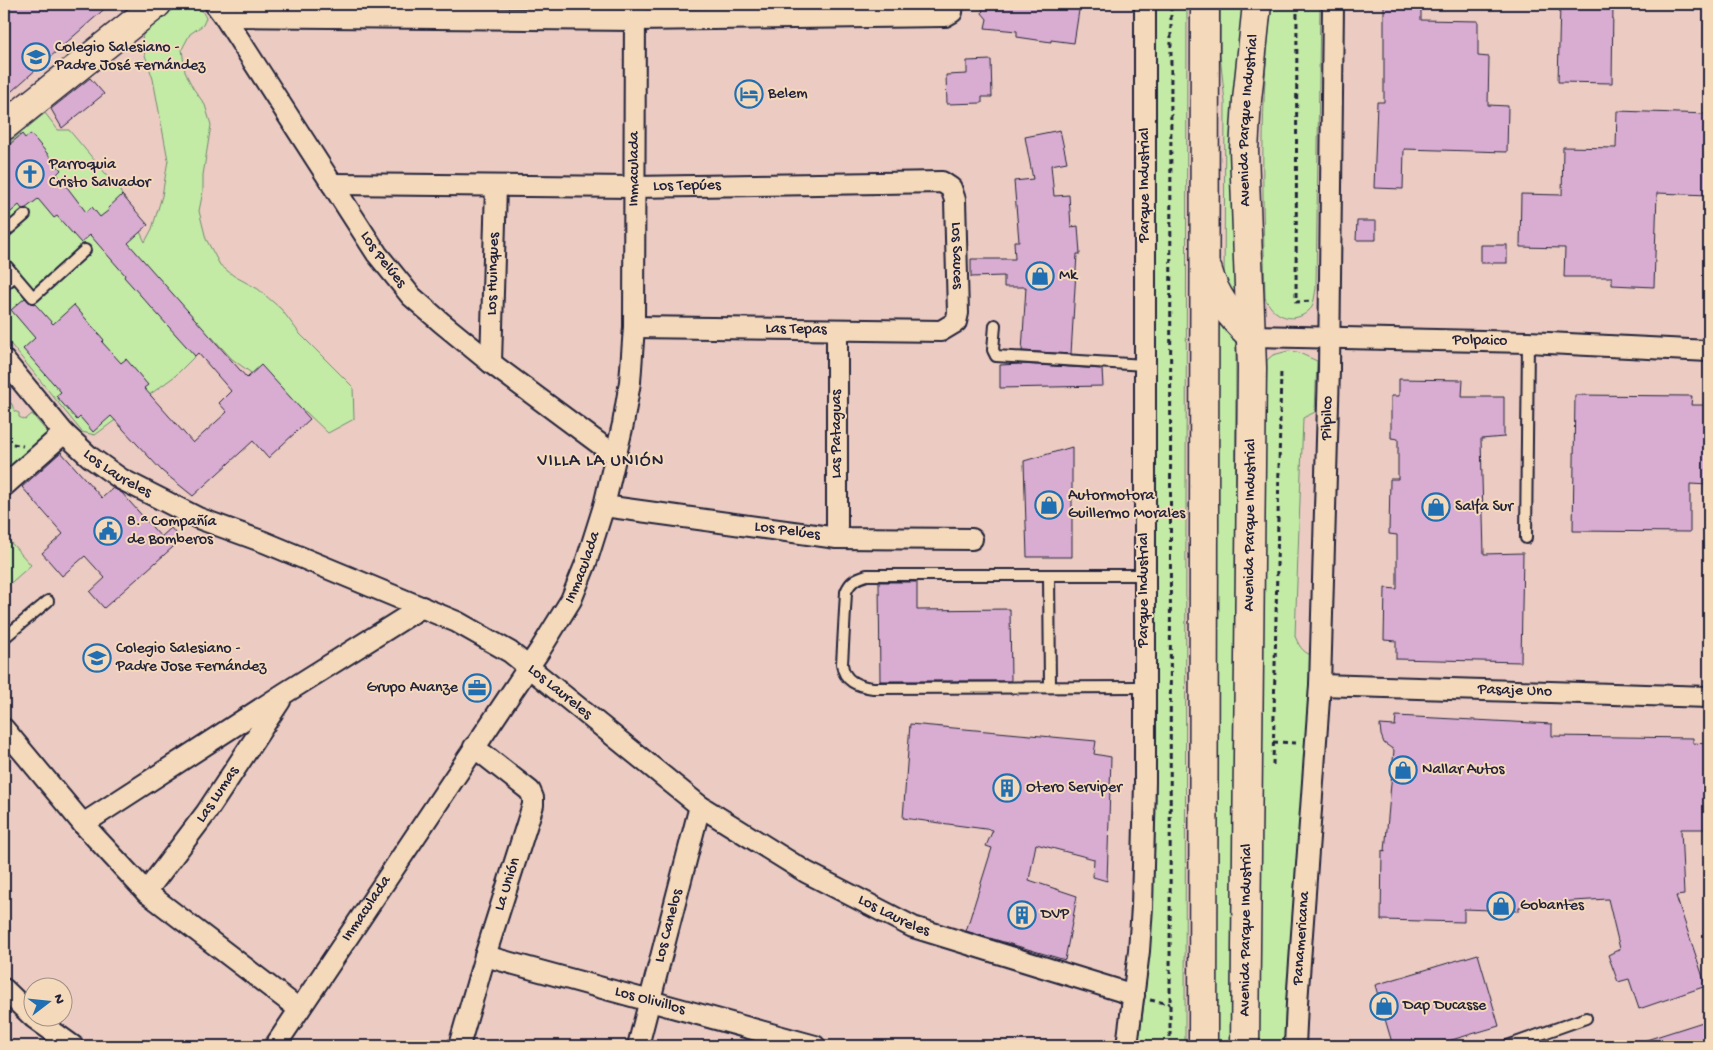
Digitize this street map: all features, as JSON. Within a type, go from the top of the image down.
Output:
[{"type":"main road","points":[[4,126],[157,4]]},
{"type":"main road","points":[[1203,1046],[1203,242],[1205,4]]},
{"type":"main road","name":"Avenida Parque Industrial","points":[[1245,1046],[1251,336],[1244,150],[1257,4]]},
{"type":"main road","points":[[1203,242],[1210,278],[1217,295],[1238,324],[1251,336]]},
{"type":"street","name":"Parque Industrial","points":[[1127,1046],[1142,998],[1145,782],[1145,4]]},
{"type":"street","name":"Pilpilco","points":[[1309,832],[1320,685],[1330,301],[1333,4]]},
{"type":"street","points":[[219,10],[945,16],[953,8]]},
{"type":"street","name":"Los Pelúes","points":[[219,10],[377,254],[394,277],[411,296],[492,363],[616,456]]},
{"type":"street","name":"Inmaculada","points":[[275,1046],[571,600],[586,563],[604,506],[630,382],[634,327],[635,12]]},
{"type":"street","name":"Los Tepúes","points":[[332,184],[634,187],[942,182],[951,188]]},
{"type":"street","name":"Los Huinques","points":[[492,363],[496,186]]},
{"type":"street","name":"Los Sauces","points":[[951,188],[955,200],[958,312],[956,322]]},
{"type":"street","name":"Las Tepas","points":[[634,327],[941,331],[956,322]]},
{"type":"street","name":"Las Pataguas","points":[[837,330],[837,538]]},
{"type":"street","name":"Polpaico","points":[[1251,336],[1528,342],[1709,351]]},
{"type":"street","name":"Los Laureles","points":[[4,360],[64,433],[101,466],[146,493],[198,518],[264,542],[422,608],[465,627],[510,652],[700,806],[806,872],[913,927],[1142,998]]},
{"type":"street","points":[[4,486],[64,433]]},
{"type":"street","name":"Los Pelúes","points":[[604,506],[837,538],[972,539]]},
{"type":"street","name":"Las Lumas","points":[[83,824],[422,608]]},
{"type":"street","name":"Pasaje Uno","points":[[1320,685],[1709,697]]},
{"type":"street","name":"Las Lumas","points":[[146,892],[206,813],[286,693]]},
{"type":"street","points":[[4,729],[83,824],[146,892],[299,1009]]},
{"type":"street","name":"La Unión","points":[[459,1046],[534,798],[530,791],[474,747]]},
{"type":"street","name":"Los Canelos","points":[[638,1046],[700,806]]},
{"type":"street","name":"Panamericana","points":[[1295,1046],[1309,832]]},
{"type":"street","name":"Los Olivillos","points":[[485,956],[815,1046]]},
{"type":"street","points":[[4,989],[22,1006]]},
{"type":"street","points":[[48,1028],[73,1046]]},
{"type":"lane","points":[[4,233],[25,215]]},
{"type":"lane","points":[[4,263],[33,297],[86,250]]},
{"type":"lane","points":[[4,286],[15,276]]},
{"type":"lane","points":[[995,325],[994,350],[996,356],[1145,365]]},
{"type":"lane","points":[[1526,538],[1528,342]]},
{"type":"lane","points":[[1144,574],[868,575],[858,577],[848,586],[846,592],[842,664],[843,671],[849,680],[864,687],[873,688],[1144,687]]},
{"type":"lane","points":[[1049,575],[1050,686]]},
{"type":"lane","points":[[4,638],[48,601]]},
{"type":"lane","points":[[1507,1046],[1586,1018]]},
{"type":"path","points":[[1170,4],[1170,1046]]},
{"type":"path","points":[[1297,4],[1296,302],[1330,301]]},
{"type":"path","points":[[1273,771],[1281,369]]},
{"type":"path","points":[[1142,998],[1170,1004]]},
{"type":"green space","points":[[182,4],[197,5],[206,18],[203,25],[190,34],[182,49],[185,72],[205,105],[211,125],[199,211],[206,239],[220,265],[234,276],[258,289],[281,309],[300,334],[353,387],[354,419],[328,433],[306,412],[280,398],[261,380],[232,359],[211,336],[212,339],[175,376],[95,435],[82,432],[4,336],[4,147],[45,113],[58,130],[69,130],[120,191],[145,242],[152,229],[162,196],[168,160],[153,79],[141,43],[143,35],[159,18]]},
{"type":"green space","points":[[1154,4],[1187,4],[1185,1046],[1138,1046],[1149,955],[1156,801]]},
{"type":"green space","points":[[1220,4],[1249,4],[1236,112],[1235,308],[1224,294],[1225,102],[1220,55]]},
{"type":"green space","points":[[1272,4],[1320,4],[1316,288],[1311,308],[1303,315],[1291,318],[1276,312],[1265,298],[1264,114],[1265,77]]},
{"type":"green space","points":[[1215,314],[1225,329],[1236,340],[1234,1046],[1215,1046]]},
{"type":"green space","points":[[1288,351],[1297,352],[1317,361],[1315,412],[1303,418],[1295,636],[1303,650],[1311,655],[1301,838],[1286,1046],[1254,1046],[1254,955],[1267,360],[1273,355]]},
{"type":"green space","points":[[4,396],[7,397],[7,402],[12,404],[14,411],[19,413],[19,417],[25,420],[32,414],[52,438],[4,479]]},
{"type":"green space","points":[[4,535],[31,565],[4,589]]},
{"type":"building","name":"Colegio Salesiano - Padre José Fernández","points":[[4,4],[110,4],[4,98]]},
{"type":"building","points":[[984,4],[1080,4],[1074,43],[1017,37],[1017,31],[985,28],[987,19],[982,13]]},
{"type":"building","points":[[1384,4],[1421,4],[1421,20],[1478,21],[1478,56],[1489,57],[1488,105],[1508,106],[1507,152],[1404,149],[1403,189],[1374,188],[1377,102],[1384,102]]},
{"type":"building","points":[[1560,4],[1613,4],[1612,83],[1558,82]]},
{"type":"building","points":[[991,60],[992,97],[982,97],[982,103],[947,104],[946,75],[967,74],[967,61]]},
{"type":"building","points":[[90,78],[104,94],[62,128],[51,109]]},
{"type":"building","points":[[1617,111],[1709,114],[1709,195],[1657,193],[1654,287],[1612,285],[1612,277],[1564,277],[1565,248],[1520,247],[1521,194],[1562,195],[1563,147],[1616,148]]},
{"type":"building","points":[[1060,130],[1067,162],[1051,165],[1054,196],[1069,195],[1071,227],[1078,226],[1080,254],[1077,254],[1071,354],[1022,351],[1026,287],[1004,287],[1004,276],[971,277],[971,259],[1015,259],[1014,241],[1019,241],[1014,181],[1033,179],[1025,137]]},
{"type":"building","points":[[22,134],[25,138],[31,134],[61,170],[57,174],[86,212],[92,207],[100,217],[122,195],[148,225],[128,243],[247,378],[261,365],[310,419],[268,458],[253,441],[193,496],[162,471],[111,416],[93,432],[80,417],[77,420],[56,396],[61,392],[23,349],[35,338],[11,310],[25,298],[30,303],[35,304],[53,324],[74,305],[104,340],[102,342],[121,363],[126,359],[148,385],[144,388],[193,443],[227,412],[219,403],[231,391],[198,353],[195,356],[124,277],[125,275],[90,235],[81,243],[57,216],[54,218],[38,199],[26,208],[22,209],[19,205],[4,218],[4,149]]},
{"type":"building","points":[[1357,221],[1376,221],[1376,240],[1356,240]]},
{"type":"building","points":[[1481,245],[1507,245],[1507,263],[1481,263]]},
{"type":"building","points":[[1020,364],[1102,369],[1103,386],[1000,388],[1000,365]]},
{"type":"building","name":"Salfa Sur","points":[[1399,379],[1463,380],[1462,397],[1504,397],[1504,437],[1481,439],[1484,554],[1523,553],[1521,662],[1396,659],[1396,641],[1384,640],[1385,588],[1397,589],[1397,535],[1389,534],[1390,479],[1398,479],[1398,439],[1391,438],[1391,396],[1399,396]]},
{"type":"building","points":[[1575,395],[1692,396],[1691,405],[1709,405],[1709,485],[1690,484],[1690,532],[1573,531]]},
{"type":"building","name":"Autormotora Guillermo Morales","points":[[1072,447],[1072,557],[1027,557],[1024,461]]},
{"type":"building","name":"8.ª Compañía de Bomberos","points":[[61,452],[102,498],[113,488],[122,493],[161,537],[171,528],[181,540],[104,608],[90,592],[105,578],[85,556],[62,576],[42,553],[63,534],[22,487]]},
{"type":"building","points":[[879,582],[917,582],[917,610],[1010,609],[1011,681],[880,681]]},
{"type":"building","points":[[1396,716],[1552,724],[1552,736],[1693,738],[1693,743],[1709,744],[1709,829],[1681,829],[1684,895],[1676,896],[1706,986],[1639,1009],[1629,979],[1618,982],[1608,955],[1620,949],[1608,899],[1519,907],[1519,911],[1464,909],[1464,922],[1381,920],[1382,850],[1385,851],[1394,750],[1384,743],[1380,725],[1395,726]]},
{"type":"building","name":"Otero Serviper","points":[[910,724],[1096,741],[1094,754],[1111,757],[1107,881],[1093,877],[1094,859],[1036,844],[1029,880],[1077,896],[1065,960],[966,931],[992,848],[986,846],[993,830],[903,818]]},
{"type":"building","points":[[1478,954],[1499,1026],[1431,1046],[1393,1046],[1375,985]]},
{"type":"building","points":[[1709,1020],[1709,1046],[1637,1046],[1637,1043]]},
{"type":"place","name":"Colegio Salesiano - Padre José Fernández","points":[[36,57]]},
{"type":"place","name":"Belem","points":[[749,94]]},
{"type":"place","name":"Parroquia Cristo Salvador","points":[[30,174]]},
{"type":"place","name":"Mk","points":[[1040,276]]},
{"type":"place","name":"Autormotora Guillermo Morales","points":[[1049,505]]},
{"type":"place","name":"Salfa Sur","points":[[1436,507]]},
{"type":"place","name":"8.ª Compañía de Bomberos","points":[[108,531]]},
{"type":"place","name":"Colegio Salesiano - Padre Jose Fernández","points":[[97,658]]},
{"type":"place","name":"Grupo Avanze","points":[[477,688]]},
{"type":"place","name":"Nallar Autos","points":[[1403,770]]},
{"type":"place","name":"Otero Serviper","points":[[1007,788]]},
{"type":"place","name":"Gobantes","points":[[1501,906]]},
{"type":"place","name":"DVP","points":[[1022,915]]},
{"type":"place","name":"Dap Ducasse","points":[[1384,1006]]},
{"type":"district","name":"VILLA LA UNIÓN","points":[[601,461]]}]
